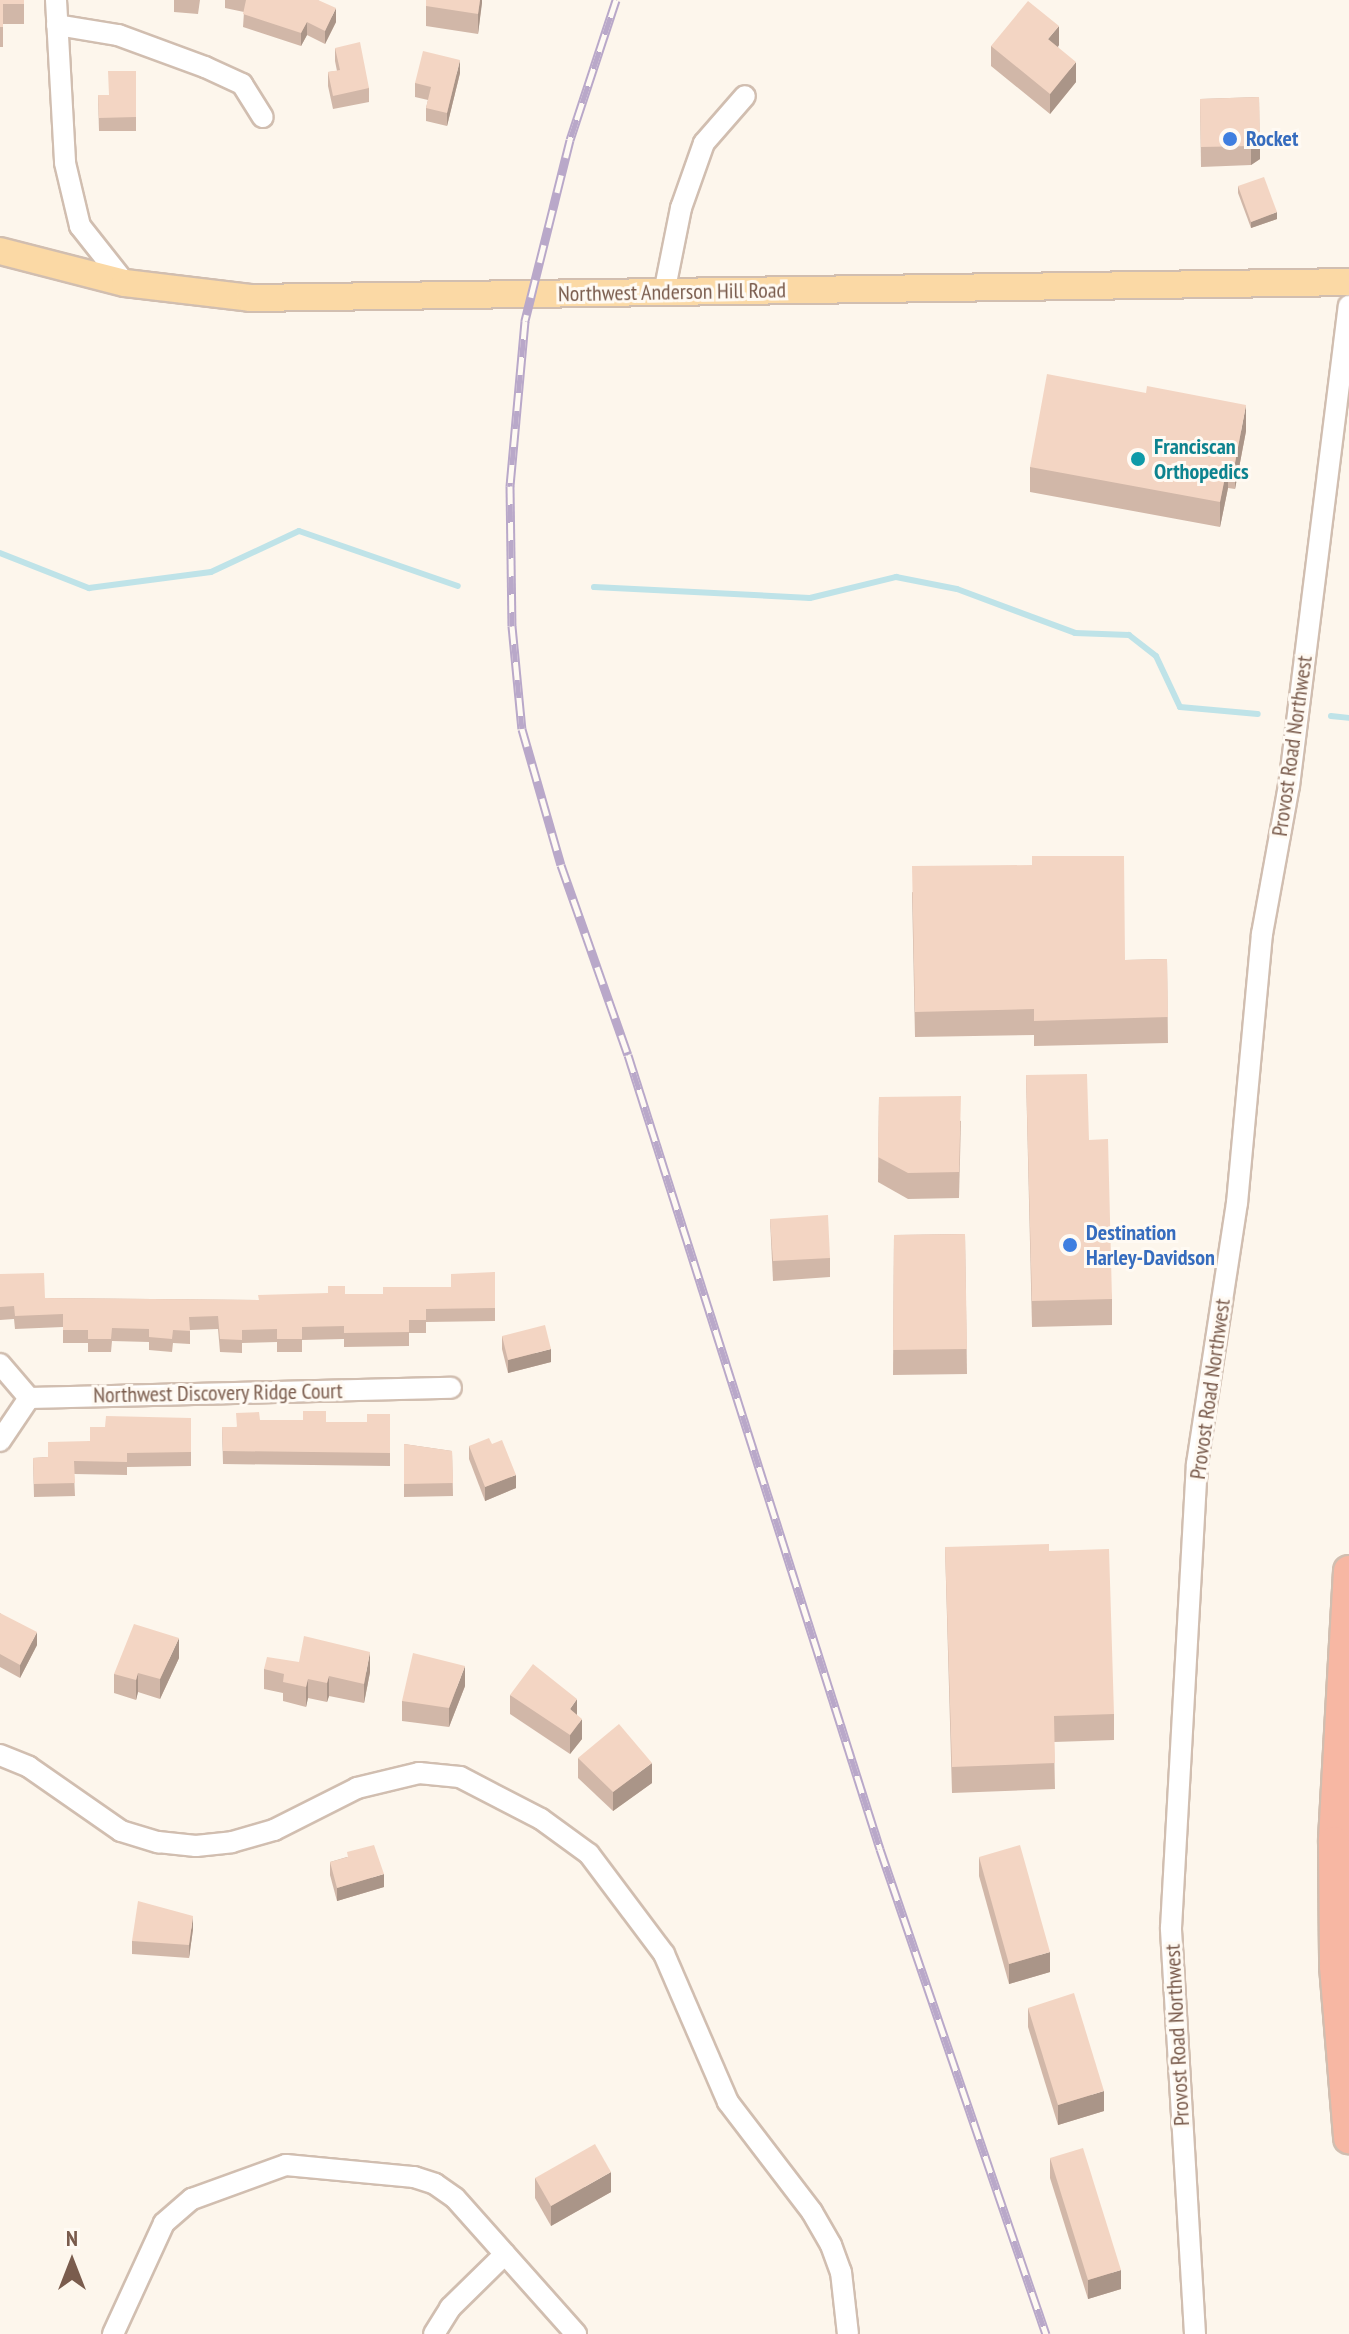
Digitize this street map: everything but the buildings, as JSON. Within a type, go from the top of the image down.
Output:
[{"type":"highway","points":[[1349,1571],[1334,1842],[1335,1966],[1349,2138]]},
{"type":"main road","name":"Northwest Anderson Hill Road","points":[[0,251],[125,283],[250,298],[1349,282]]},
{"type":"street","points":[[56,0],[65,163],[80,226],[125,283]]},
{"type":"street","points":[[57,25],[118,35],[205,67],[242,84],[263,117]]},
{"type":"street","points":[[664,293],[681,208],[704,143],[745,96]]},
{"type":"street","name":"Provost Road Northwest","points":[[1195,2334],[1171,1928],[1197,1464],[1237,1203],[1262,934],[1289,786],[1349,306]]},
{"type":"street","points":[[0,1364],[29,1398],[0,1441]]},
{"type":"street","name":"Northwest Discovery Ridge Court","points":[[29,1398],[451,1388]]},
{"type":"street","points":[[0,1755],[29,1767],[121,1831],[158,1842],[196,1846],[232,1842],[274,1830],[357,1788],[419,1773],[460,1777],[541,1819],[589,1854],[664,1954],[728,2102],[831,2245],[841,2272],[848,2334]]},
{"type":"street","points":[[113,2334],[164,2223],[192,2199],[286,2165],[414,2177],[435,2184],[455,2198],[576,2334]]},
{"type":"street","points":[[434,2334],[450,2308],[505,2254]]},
{"type":"waterway","points":[[0,553],[89,588],[211,572],[299,531],[458,586]]},
{"type":"waterway","points":[[594,587],[810,598],[896,577],[957,589],[1075,633],[1129,635],[1156,656],[1180,707],[1258,714]]},
{"type":"waterway","points":[[1331,716],[1349,718]]},
{"type":"railway","points":[[616,0],[570,140],[525,321],[510,486],[512,626],[522,729],[561,865],[628,1055],[880,1849],[1046,2334]]},
{"type":"place","name":"Rocket","points":[[1230,139]]},
{"type":"place","name":"Franciscan Orthopedics","points":[[1138,459]]},
{"type":"place","name":"Destination Harley-Davidson","points":[[1070,1245]]}]
